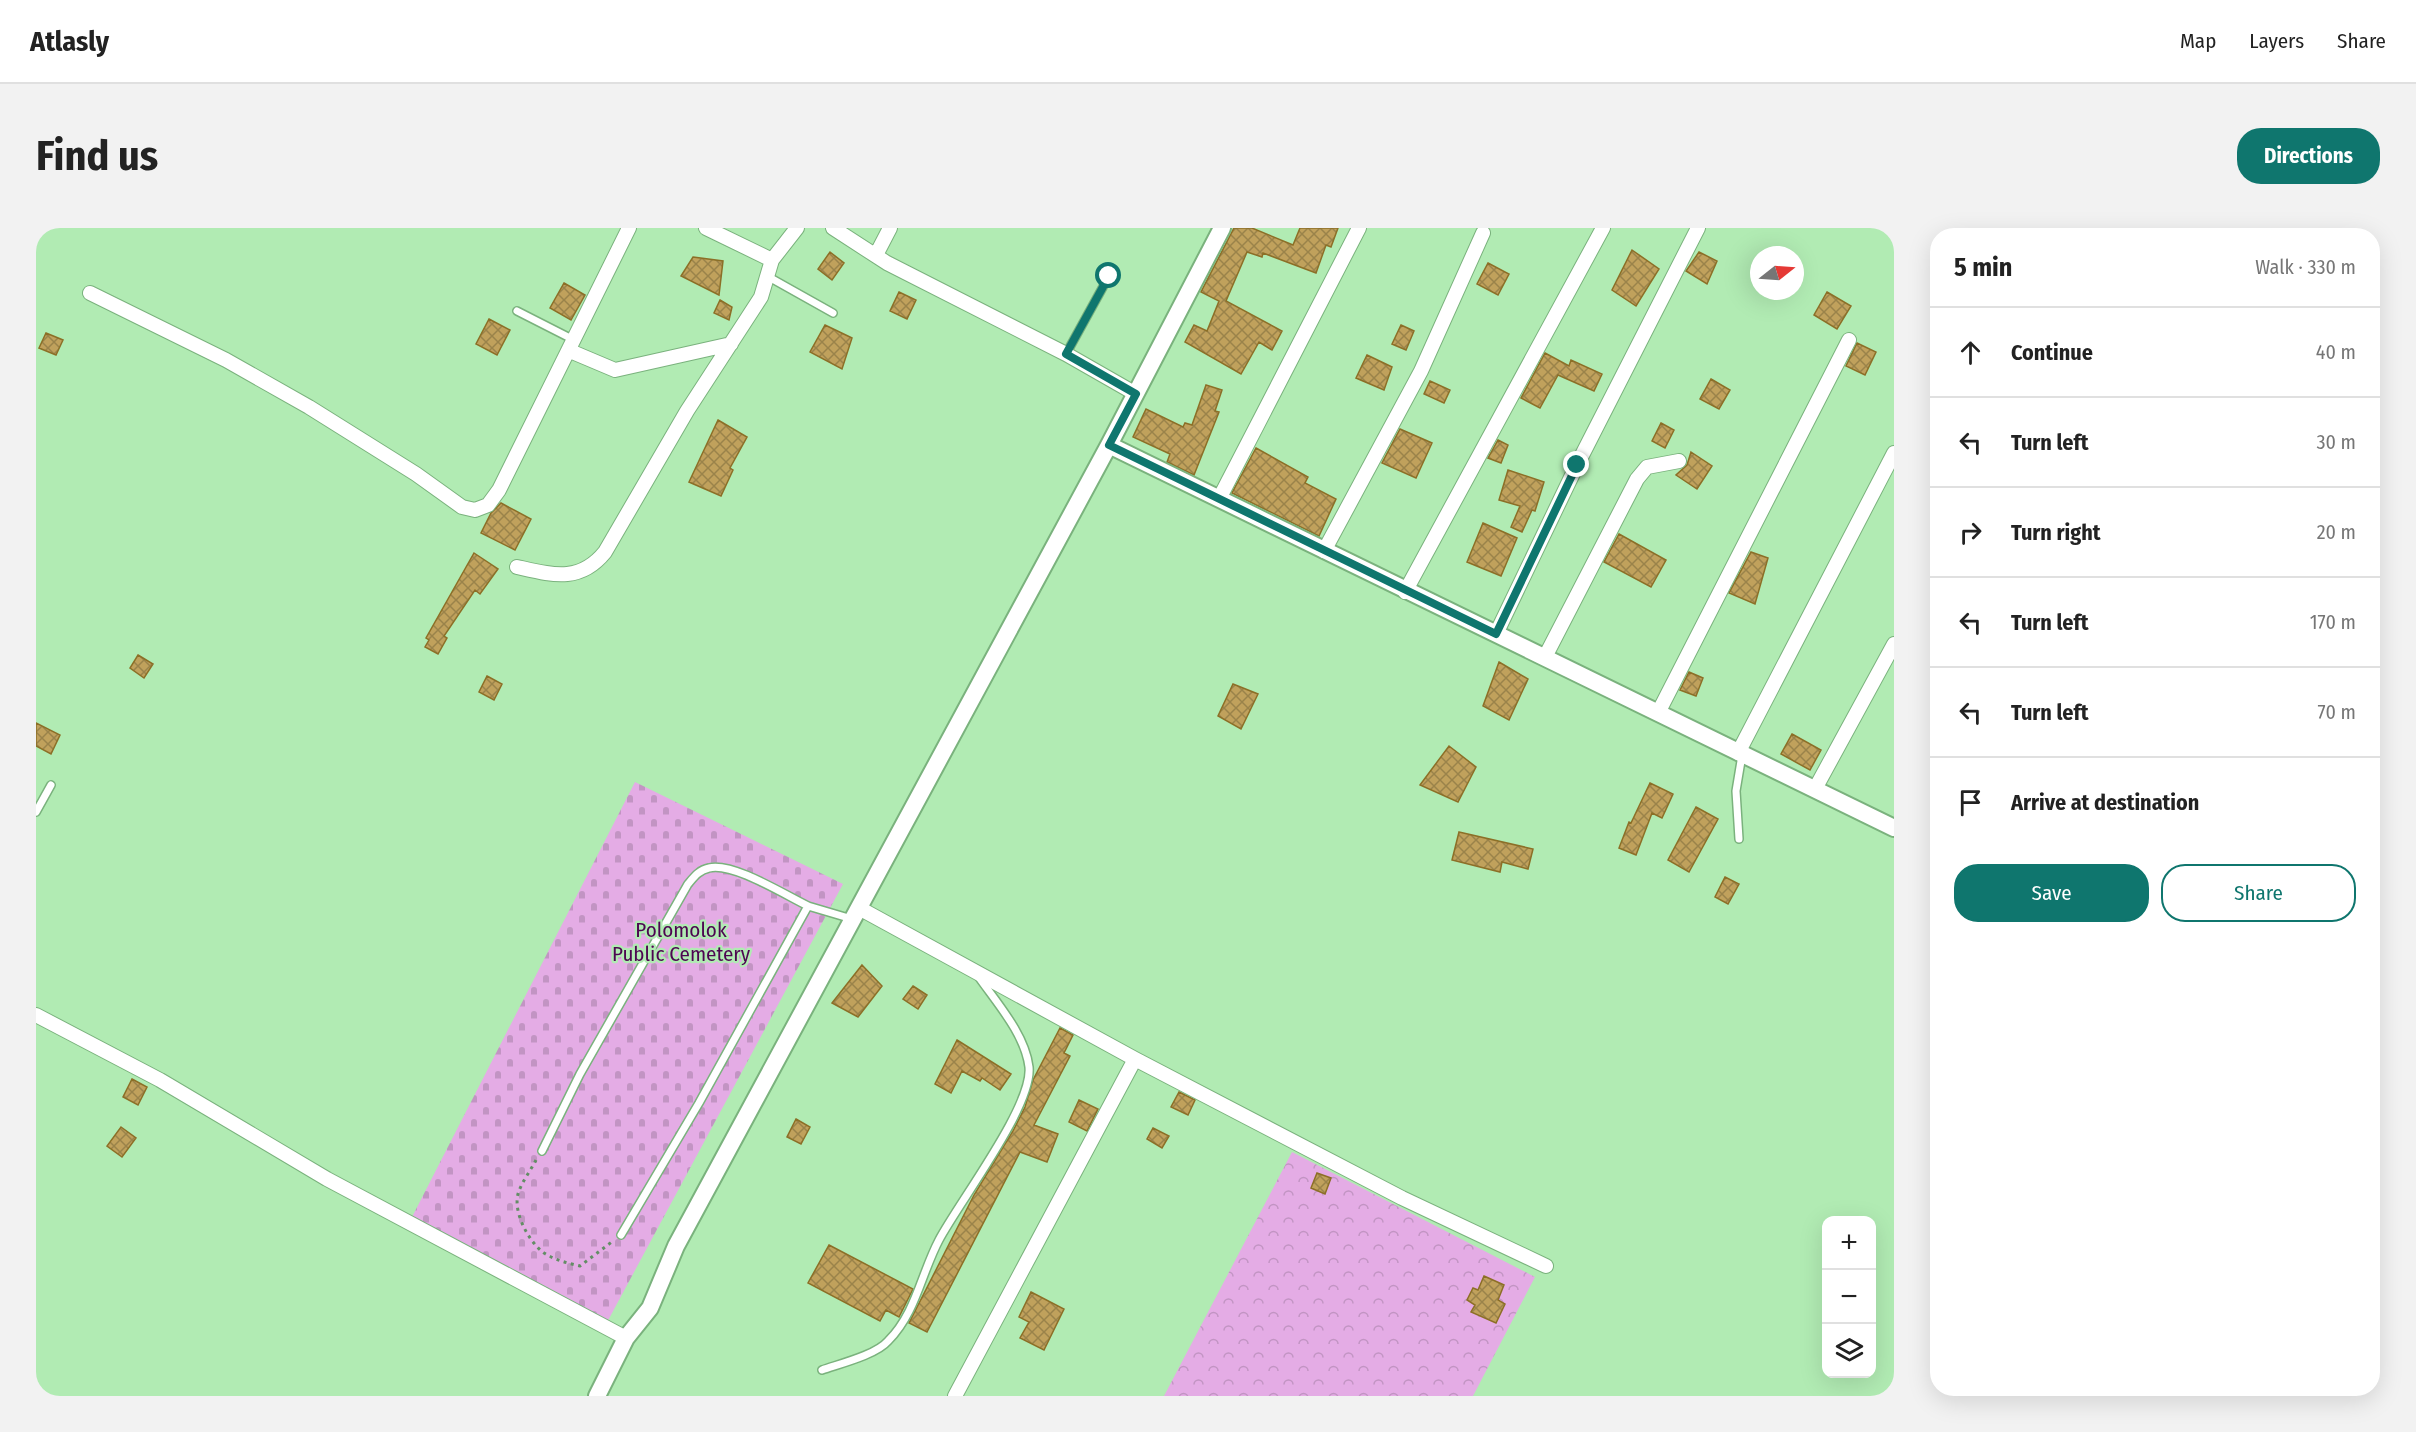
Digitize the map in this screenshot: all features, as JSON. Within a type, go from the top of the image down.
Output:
[{"type":"street","points":[[90,293],[226,360],[309,407],[416,474],[462,507],[475,510],[488,505],[499,490],[573,346],[629,228]]},
{"type":"street","points":[[706,228],[772,260]]},
{"type":"street","points":[[517,567],[551,574],[578,573],[594,566],[605,552],[687,411],[761,297],[772,260],[797,228]]},
{"type":"street","points":[[832,228],[887,263],[1066,354],[1136,394]]},
{"type":"street","points":[[876,255],[890,228]]},
{"type":"street","points":[[597,1396],[626,1338],[650,1308],[676,1246],[1109,445],[1222,228]]},
{"type":"street","points":[[1220,499],[1359,228]]},
{"type":"street","points":[[1405,592],[1603,228]]},
{"type":"street","points":[[1496,634],[1577,465],[1698,228]]},
{"type":"street","points":[[1324,551],[1421,371],[1483,233]]},
{"type":"street","points":[[1658,713],[1850,340]]},
{"type":"street","points":[[573,346],[615,370],[731,344]]},
{"type":"street","points":[[1109,445],[1405,592],[1545,657],[1894,828]]},
{"type":"street","points":[[1740,754],[1894,453]]},
{"type":"street","points":[[1545,657],[1637,478],[1647,467],[1679,461]]},
{"type":"street","points":[[1815,789],[1894,644]]},
{"type":"street","points":[[856,914],[973,969],[1135,1059],[1402,1198],[1546,1266]]},
{"type":"street","points":[[36,1015],[160,1080],[327,1179],[626,1338]]},
{"type":"street","points":[[955,1396],[1135,1059]]},
{"type":"lane","points":[[767,276],[833,313]]},
{"type":"lane","points":[[1066,354],[1109,276]]},
{"type":"lane","points":[[517,311],[573,346]]},
{"type":"lane","points":[[1739,839],[1737,775],[1740,754]]},
{"type":"lane","points":[[36,812],[51,785]]},
{"type":"lane","points":[[542,1151],[586,1064],[688,884],[700,871],[711,867],[727,868],[808,906],[856,914]]},
{"type":"lane","points":[[621,1235],[693,1113],[808,906]]},
{"type":"lane","points":[[822,1370],[886,1344],[904,1325],[938,1241],[970,1186],[1006,1134],[1026,1086],[1029,1068],[1022,1043],[973,969]]},
{"type":"path","points":[[542,1151],[518,1194],[518,1212],[525,1230],[542,1252],[562,1262],[580,1266],[621,1235]]},
{"type":"green space","name":"Polomolok Public Cemetery","points":[[635,782],[843,884],[605,1326],[411,1219]]},
{"type":"green space","points":[[1292,1152],[1535,1277],[1473,1396],[1164,1396]]},
{"type":"building","points":[[1234,228],[1252,228],[1293,245],[1300,228],[1338,228],[1331,247],[1326,245],[1316,273],[1263,253],[1262,257],[1247,252],[1226,301],[1282,331],[1272,350],[1259,342],[1241,374],[1185,342],[1194,325],[1207,331],[1219,301],[1201,292]]},
{"type":"building","points":[[1632,250],[1659,269],[1636,306],[1612,290]]},
{"type":"building","points":[[830,252],[844,263],[832,280],[818,269]]},
{"type":"building","points":[[1699,252],[1717,261],[1707,284],[1686,271]]},
{"type":"building","points":[[693,257],[723,261],[719,295],[681,276]]},
{"type":"building","points":[[1488,263],[1509,274],[1498,295],[1477,284]]},
{"type":"building","points":[[564,283],[585,295],[571,320],[550,308]]},
{"type":"building","points":[[899,292],[916,300],[907,319],[890,311]]},
{"type":"building","points":[[1827,292],[1851,306],[1837,329],[1814,315]]},
{"type":"building","points":[[720,300],[732,307],[729,320],[714,313]]},
{"type":"building","points":[[489,319],[510,330],[497,355],[476,344]]},
{"type":"building","points":[[825,325],[852,338],[842,369],[810,352]]},
{"type":"building","points":[[1401,325],[1414,331],[1406,350],[1392,344]]},
{"type":"building","points":[[46,333],[63,340],[56,355],[39,348]]},
{"type":"building","points":[[1857,343],[1876,352],[1865,375],[1846,366]]},
{"type":"building","points":[[1545,353],[1569,366],[1571,360],[1602,374],[1594,391],[1558,375],[1540,408],[1521,398]]},
{"type":"building","points":[[1367,355],[1392,367],[1384,390],[1356,378]]},
{"type":"building","points":[[1711,379],[1730,390],[1719,409],[1700,399]]},
{"type":"building","points":[[1430,381],[1450,390],[1444,403],[1424,394]]},
{"type":"building","points":[[1206,385],[1222,390],[1215,411],[1219,412],[1194,475],[1167,462],[1170,454],[1133,437],[1146,409],[1183,427],[1185,423],[1192,425]]},
{"type":"building","points":[[718,420],[747,437],[730,468],[733,470],[721,496],[689,482]]},
{"type":"building","points":[[1661,423],[1674,430],[1665,448],[1652,441]]},
{"type":"building","points":[[1400,429],[1432,443],[1416,478],[1382,463]]},
{"type":"building","points":[[1498,440],[1508,445],[1501,463],[1488,458]]},
{"type":"building","points":[[1256,448],[1308,477],[1305,483],[1336,499],[1319,536],[1232,493]]},
{"type":"building","points":[[1691,452],[1712,466],[1697,489],[1676,475],[1687,465]]},
{"type":"building","points":[[1508,470],[1544,482],[1535,511],[1532,510],[1522,532],[1511,527],[1520,506],[1499,500]]},
{"type":"building","points":[[501,503],[531,519],[515,550],[481,533],[491,513]]},
{"type":"building","points":[[1483,523],[1517,538],[1501,576],[1467,562]]},
{"type":"building","points":[[1619,534],[1666,560],[1651,587],[1604,562]]},
{"type":"building","points":[[1751,552],[1768,558],[1755,604],[1729,593]]},
{"type":"building","points":[[474,553],[498,569],[480,594],[475,590],[444,636],[447,638],[438,654],[425,647],[429,640],[426,638]]},
{"type":"building","points":[[138,655],[153,664],[144,678],[130,668]]},
{"type":"building","points":[[1499,662],[1528,679],[1509,720],[1483,706]]},
{"type":"building","points":[[1689,672],[1703,678],[1696,696],[1680,690]]},
{"type":"building","points":[[487,676],[502,684],[494,700],[479,692]]},
{"type":"building","points":[[1233,684],[1258,694],[1241,729],[1218,716]]},
{"type":"building","points":[[36,723],[60,735],[51,754],[36,746]]},
{"type":"building","points":[[1792,734],[1821,750],[1810,770],[1781,754]]},
{"type":"building","points":[[1449,746],[1476,767],[1458,802],[1420,785]]},
{"type":"building","points":[[1650,783],[1673,794],[1662,818],[1652,813],[1636,855],[1619,848],[1629,822],[1631,823]]},
{"type":"building","points":[[1696,807],[1718,819],[1689,872],[1668,860]]},
{"type":"building","points":[[1459,832],[1533,849],[1528,869],[1502,862],[1500,872],[1452,860]]},
{"type":"building","points":[[1725,877],[1739,884],[1728,904],[1715,897]]},
{"type":"building","points":[[862,965],[882,986],[858,1017],[832,1003]]},
{"type":"building","points":[[913,986],[927,995],[918,1009],[903,999]]},
{"type":"building","points":[[1060,1028],[1073,1035],[1064,1053],[1070,1056],[1034,1125],[1058,1134],[1047,1162],[1020,1152],[927,1332],[909,1323],[974,1195],[1013,1131],[1025,1107],[1033,1080]]},
{"type":"building","points":[[957,1040],[1011,1074],[1000,1090],[982,1078],[980,1081],[962,1071],[951,1093],[935,1084]]},
{"type":"building","points":[[132,1079],[147,1087],[138,1105],[123,1097]]},
{"type":"building","points":[[1179,1092],[1195,1100],[1188,1115],[1171,1107]]},
{"type":"building","points":[[1079,1100],[1098,1109],[1087,1131],[1069,1122]]},
{"type":"building","points":[[796,1119],[810,1127],[801,1144],[787,1137]]},
{"type":"building","points":[[121,1127],[136,1138],[122,1157],[107,1146]]},
{"type":"building","points":[[1153,1128],[1169,1136],[1162,1148],[1147,1139]]},
{"type":"building","points":[[1317,1173],[1331,1178],[1325,1194],[1311,1188]]},
{"type":"building","points":[[829,1245],[913,1289],[899,1317],[886,1310],[880,1321],[808,1283]]},
{"type":"building","points":[[1484,1276],[1504,1285],[1498,1300],[1505,1304],[1496,1323],[1471,1312],[1475,1305],[1467,1300],[1473,1288],[1478,1290]]},
{"type":"building","points":[[1031,1292],[1064,1309],[1044,1350],[1020,1338],[1029,1322],[1019,1317]]},
{"type":"route","points":[[1109,276],[1066,354],[1136,394],[1109,445],[1405,592],[1496,634],[1577,465]]}]
